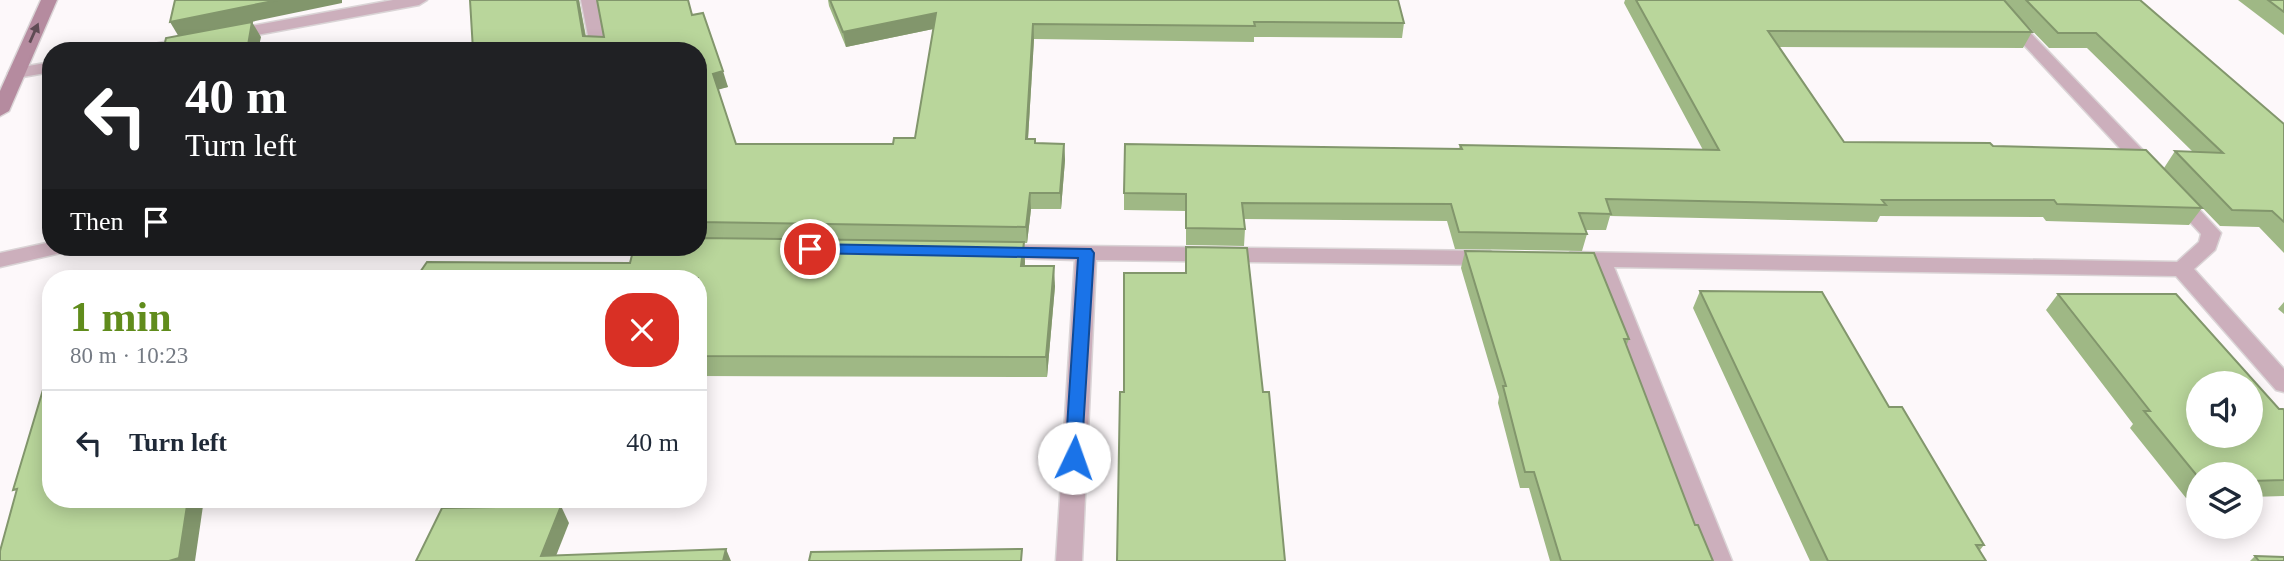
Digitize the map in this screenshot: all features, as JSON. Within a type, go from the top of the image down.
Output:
[{"type":"main road","points":[[0,111],[49,0]]},
{"type":"street","points":[[193,42],[419,0]]},
{"type":"street","points":[[589,0],[596,42]]},
{"type":"street","points":[[1545,259],[2182,269],[2208,245],[2211,233],[1990,0]]},
{"type":"street","points":[[17,73],[42,69]]},
{"type":"street","points":[[0,260],[42,251]]},
{"type":"street","points":[[976,251],[1517,258]]},
{"type":"street","points":[[1069,561],[1086,253]]},
{"type":"street","points":[[1601,260],[1719,561]]},
{"type":"street","points":[[2182,269],[2284,384]]},
{"type":"building","points":[[175,0],[278,0],[170,22]]},
{"type":"building","points":[[470,0],[577,0],[583,36],[604,37],[597,0],[688,0],[692,15],[703,13],[723,71],[713,74],[736,144],[893,144],[894,138],[915,138],[936,13],[843,32],[830,0],[1398,0],[1404,23],[1254,22],[1255,26],[1033,24],[1026,139],[1035,139],[1035,143],[1064,144],[1060,193],[1030,193],[1026,227],[707,222],[707,42],[473,42]]},
{"type":"building","points":[[1636,0],[2004,0],[2032,32],[1768,31],[1844,142],[1990,143],[1993,146],[2146,150],[2202,208],[2057,204],[2054,200],[1882,200],[1886,205],[1606,199],[1611,214],[1579,213],[1587,234],[1459,232],[1451,204],[1242,203],[1245,229],[1186,228],[1186,194],[1124,193],[1125,144],[1462,149],[1460,145],[1719,150]]},
{"type":"building","points":[[2026,0],[2140,0],[2284,124],[2284,222],[2272,211],[2232,210],[2175,151],[2223,153],[2096,33],[2058,33]]},
{"type":"building","points":[[2268,0],[2284,0],[2284,12]]},
{"type":"building","points":[[252,22],[249,42],[165,42],[166,38]]},
{"type":"building","points":[[707,238],[1024,242],[1021,266],[1054,266],[1046,357],[707,356],[707,270],[422,270],[427,262],[630,263],[632,256],[707,256]]},
{"type":"building","points":[[1186,247],[1247,248],[1263,392],[1269,392],[1285,561],[1117,561],[1120,392],[1124,392],[1124,273],[1186,273]]},
{"type":"building","points":[[1465,251],[1594,253],[1629,339],[1624,339],[1695,525],[1698,525],[1713,561],[1561,561],[1534,472],[1525,472],[1503,386],[1506,386]]},
{"type":"building","points":[[1700,291],[1822,292],[1889,407],[1902,407],[1984,545],[1976,545],[1986,561],[1828,561]]},
{"type":"building","points":[[2058,294],[2176,294],[2245,371],[2186,371],[2186,448],[2263,448],[2263,391],[2279,409],[2284,410],[2284,480],[2263,481],[2263,462],[2186,462],[2144,411],[2150,411]]},
{"type":"building","points":[[42,393],[42,508],[187,508],[179,558],[169,561],[0,561],[0,551],[17,489],[13,490]]},
{"type":"building","points":[[442,508],[560,508],[541,556],[726,549],[723,561],[416,561]]},
{"type":"building","points":[[1022,549],[1021,561],[809,561],[811,552]]},
{"type":"building","points":[[2255,556],[2284,557],[2284,561],[2259,561]]},
{"type":"route","points":[[810,249],[1086,253],[1074,458]]}]
